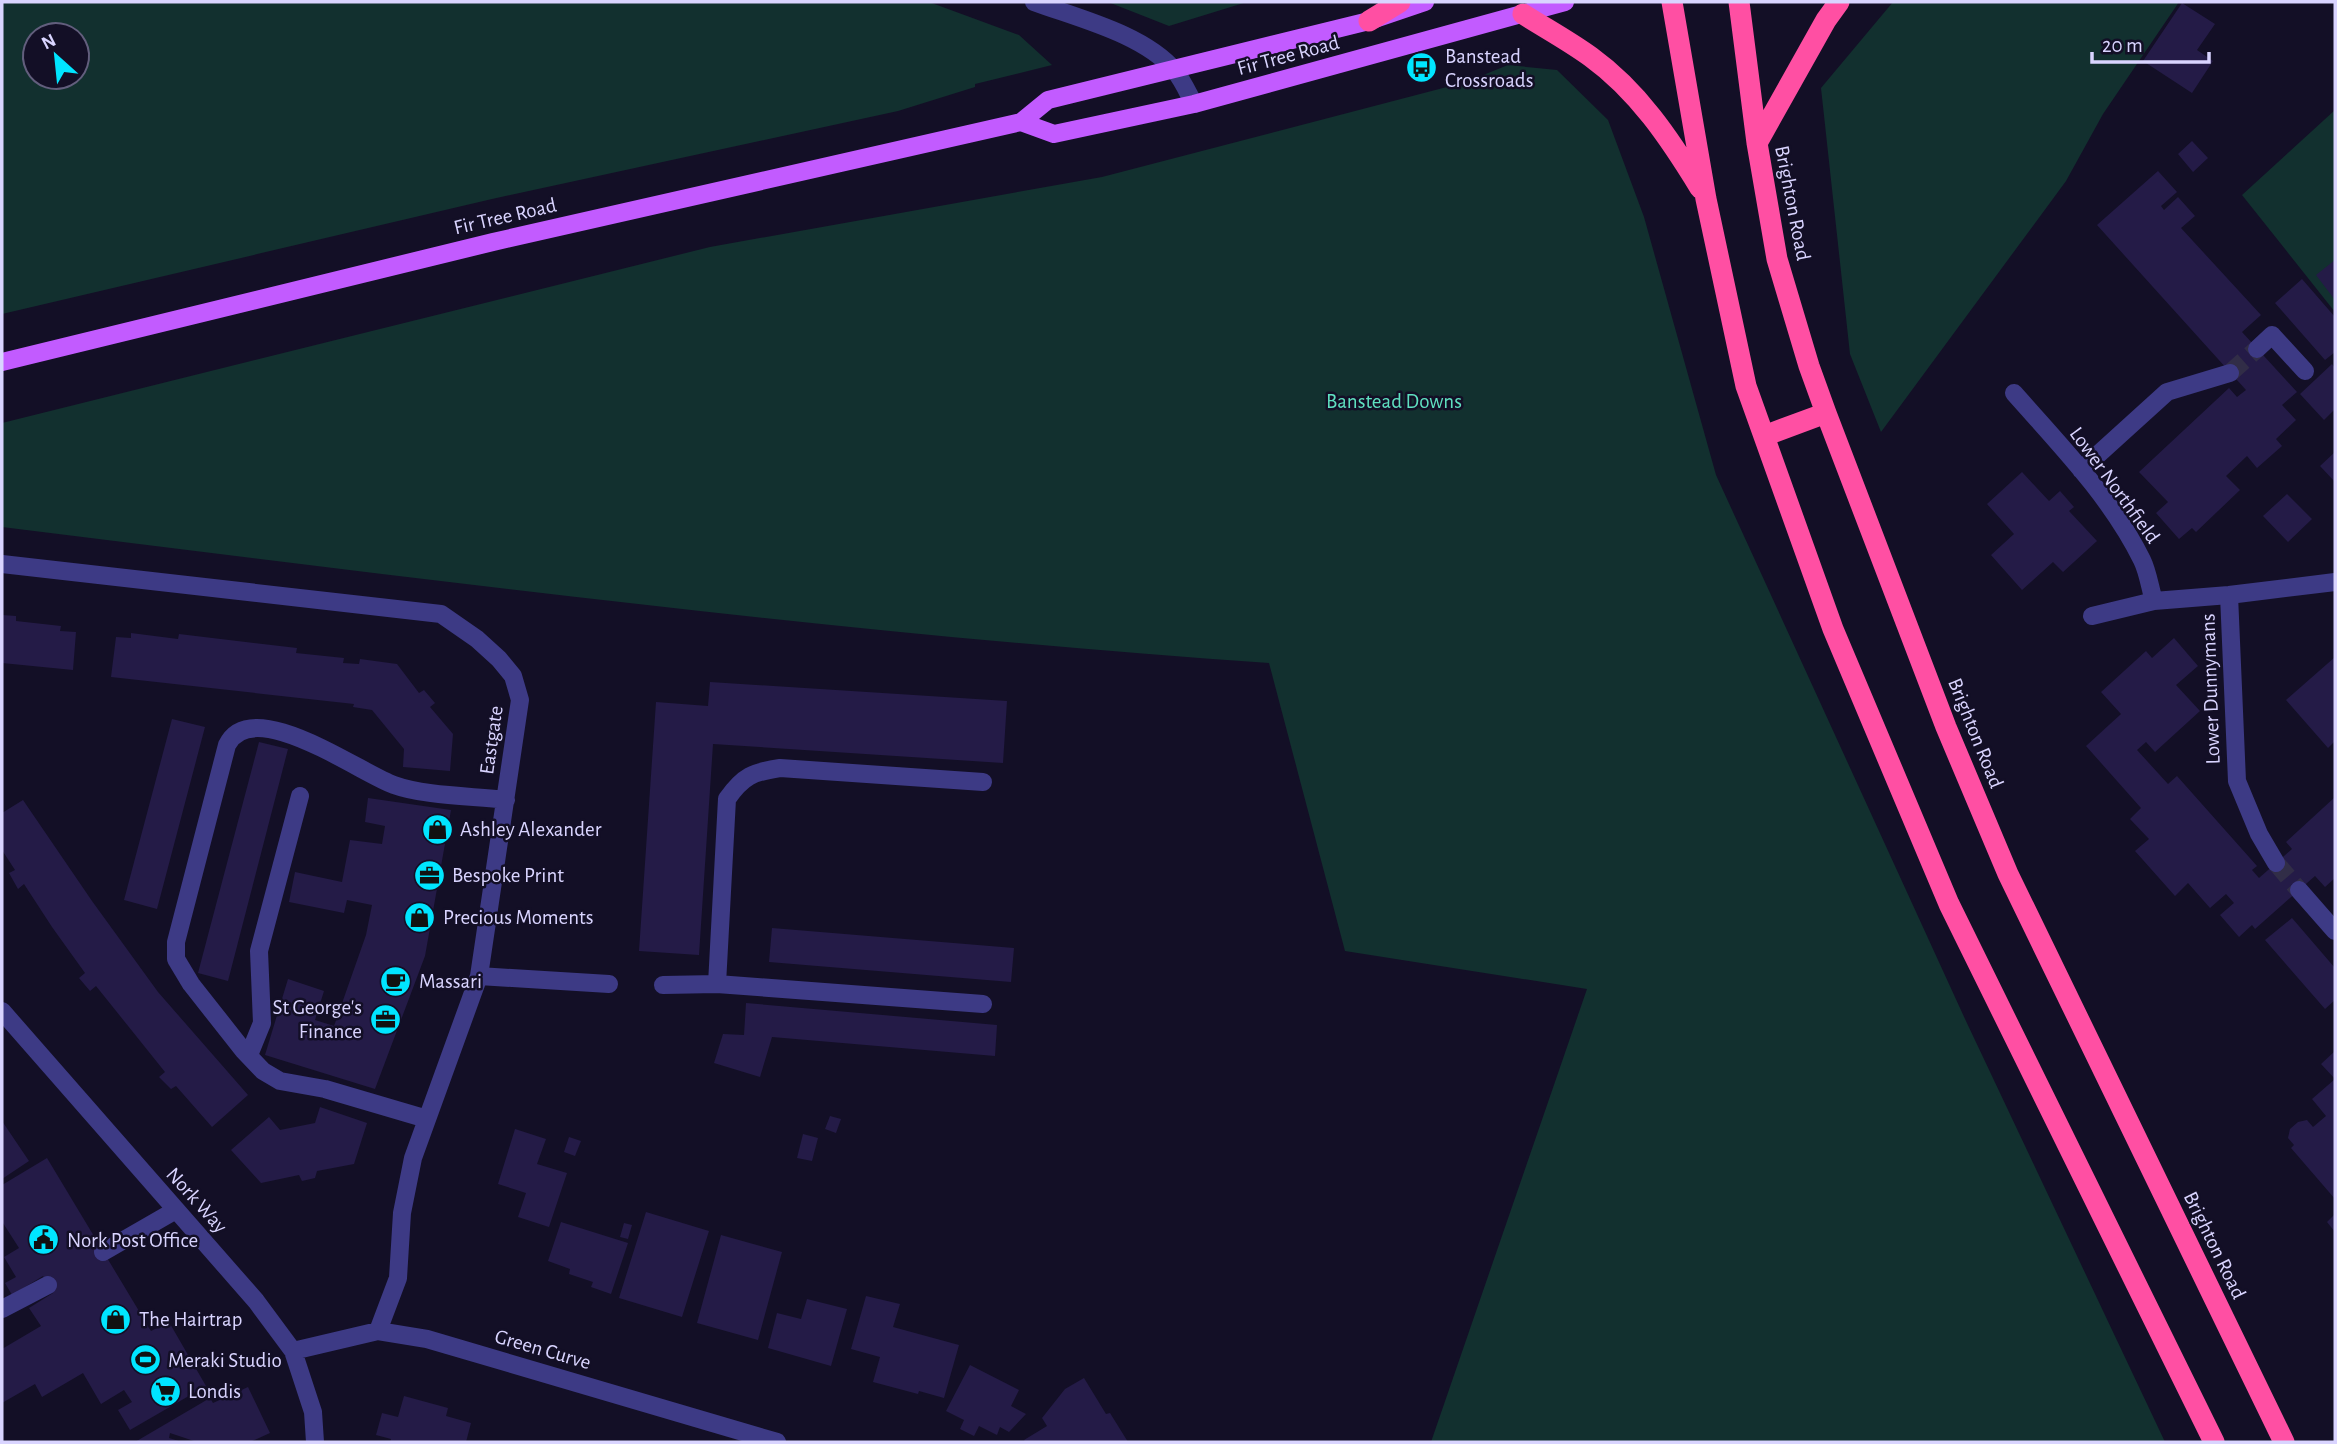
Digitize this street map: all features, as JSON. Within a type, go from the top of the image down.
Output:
[{"type":"highway","points":[[1369,21],[1400,2]]},
{"type":"highway","points":[[1672,2],[1706,199],[1746,386],[1833,629],[1950,904],[2214,1442]]},
{"type":"highway","name":"Brighton Road","points":[[1740,2],[1756,143],[1777,259],[1826,413],[1946,727],[2008,874],[2284,1442]]},
{"type":"highway","points":[[1756,143],[1839,2]]},
{"type":"highway","points":[[1523,14],[1592,57],[1626,86],[1667,134],[1706,199]]},
{"type":"highway","points":[[1764,436],[1826,413]]},
{"type":"main road","name":"Fir Tree Road","points":[[2,362],[493,242],[1021,121],[1048,100],[1369,21],[1424,2]]},
{"type":"main road","name":"Fir Tree Road","points":[[1021,121],[1054,134],[1194,104],[1565,2]]},
{"type":"street","points":[[1034,2],[1125,36],[1149,49],[1173,69],[1194,104]]},
{"type":"street","points":[[2257,349],[2272,335],[2305,371]]},
{"type":"street","points":[[2081,470],[2167,392],[2231,373]]},
{"type":"street","name":"Lower Northfield","points":[[2014,393],[2081,470],[2126,532],[2143,563],[2154,601]]},
{"type":"street","name":"Eastgate","points":[[2,564],[441,614],[477,639],[513,676],[520,700],[479,976],[413,1158],[402,1213],[398,1278],[378,1331]]},
{"type":"street","points":[[2092,616],[2154,601],[2229,596],[2335,583]]},
{"type":"street","name":"Lower Dunnymans","points":[[2229,596],[2237,781],[2259,834],[2276,863]]},
{"type":"street","points":[[427,1119],[325,1088],[279,1081],[263,1071],[191,984],[176,959],[176,942],[230,738],[239,730],[249,727],[263,728],[313,743],[396,786],[506,800]]},
{"type":"street","points":[[717,985],[727,799],[738,782],[757,771],[780,768],[982,782]]},
{"type":"street","points":[[249,1055],[262,1023],[259,951],[299,796]]},
{"type":"street","points":[[2299,890],[2335,931]]},
{"type":"street","points":[[479,976],[609,984]]},
{"type":"street","points":[[663,985],[717,985],[983,1004]]},
{"type":"street","name":"Nork Way","points":[[2,1011],[257,1301],[293,1351],[313,1412],[315,1442]]},
{"type":"street","points":[[103,1252],[176,1210]]},
{"type":"street","points":[[2,1309],[48,1286]]},
{"type":"street","name":"Green Curve","points":[[293,1351],[378,1331],[427,1339],[777,1442]]},
{"type":"green space","points":[[2,2],[929,2],[1019,35],[1052,65],[975,84],[975,87],[898,111],[492,199],[2,314]]},
{"type":"green space","points":[[1108,2],[1247,2],[1169,26]]},
{"type":"green space","points":[[1893,2],[2179,2],[2103,114],[2066,181],[1881,432],[1850,354],[1821,88]]},
{"type":"green space","name":"Banstead Downs","points":[[1508,65],[1557,70],[1608,120],[1644,217],[1716,475],[1965,1019],[2165,1442],[1431,1442],[1587,989],[1345,951],[1269,663],[951,637],[634,604],[2,527],[2,423],[710,247],[1102,177],[1466,82]]},
{"type":"green space","points":[[2335,110],[2335,312],[2242,195]]},
{"type":"building","points":[[2182,3],[2215,24],[2197,50],[2213,61],[2192,93],[2143,61]]},
{"type":"building","points":[[2192,141],[2208,158],[2193,172],[2178,154]]},
{"type":"building","points":[[2158,171],[2177,192],[2161,206],[2164,210],[2178,197],[2195,216],[2181,228],[2261,315],[2242,332],[2297,392],[2282,405],[2296,420],[2276,439],[2282,446],[2257,468],[2247,456],[2226,476],[2240,490],[2196,532],[2192,528],[2179,539],[2156,513],[2168,502],[2139,472],[2229,388],[2237,397],[2246,390],[2097,225]]},
{"type":"building","points":[[2335,260],[2335,300],[2316,275]]},
{"type":"building","points":[[2302,279],[2335,317],[2335,352],[2325,360],[2275,303]]},
{"type":"building","points":[[2332,364],[2335,368],[2335,409],[2324,420],[2300,394]]},
{"type":"building","points":[[2335,452],[2335,482],[2320,466]]},
{"type":"building","points":[[2022,472],[2049,501],[2060,491],[2074,507],[2069,511],[2097,541],[2063,572],[2053,562],[2022,590],[1991,555],[2014,534],[1987,504]]},
{"type":"building","points":[[2287,494],[2312,519],[2288,542],[2263,516]]},
{"type":"building","points":[[2,615],[16,616],[16,621],[61,626],[60,631],[76,632],[73,670],[2,663]]},
{"type":"building","points":[[131,633],[178,639],[179,634],[297,648],[296,653],[344,658],[343,663],[359,664],[360,659],[397,664],[419,693],[424,690],[435,703],[430,707],[453,734],[450,771],[403,767],[404,749],[372,710],[353,707],[354,704],[111,677],[116,637],[131,638]]},
{"type":"building","points":[[2174,638],[2198,666],[2176,685],[2200,711],[2155,752],[2146,742],[2137,750],[2168,784],[2177,776],[2257,866],[2252,870],[2259,878],[2292,849],[2286,842],[2335,797],[2335,878],[2325,887],[2315,876],[2255,929],[2252,925],[2239,937],[2220,915],[2234,903],[2226,894],[2210,908],[2188,883],[2175,896],[2135,851],[2149,839],[2130,819],[2141,808],[2086,746],[2121,714],[2101,692],[2146,651],[2152,658]]},
{"type":"building","points":[[2335,657],[2335,741],[2328,748],[2286,700]]},
{"type":"building","points":[[710,682],[1007,701],[1003,763],[713,744],[699,955],[639,951],[656,702],[708,706]]},
{"type":"building","points":[[172,719],[205,727],[157,909],[124,900]]},
{"type":"building","points":[[259,742],[288,749],[228,981],[198,973]]},
{"type":"building","points":[[368,798],[451,810],[425,956],[375,1089],[265,1055],[288,979],[324,991],[315,1020],[334,1026],[366,935],[372,905],[347,900],[344,913],[289,902],[295,872],[342,882],[350,840],[382,844],[385,826],[365,822]]},
{"type":"building","points":[[23,800],[158,992],[248,1095],[212,1127],[176,1086],[171,1089],[159,1077],[165,1072],[96,986],[90,991],[79,978],[85,973],[24,884],[18,889],[9,873],[15,870],[2,850],[2,813]]},
{"type":"building","points":[[2292,918],[2335,968],[2335,1000],[2325,1009],[2265,940]]},
{"type":"building","points":[[772,928],[1014,948],[1011,982],[769,962]]},
{"type":"building","points":[[746,1003],[997,1025],[995,1056],[772,1037],[760,1077],[714,1063],[723,1034],[744,1035]]},
{"type":"building","points":[[2335,1051],[2335,1079],[2321,1064]]},
{"type":"building","points":[[2335,1079],[2335,1199],[2291,1148],[2294,1145],[2288,1138],[2290,1129],[2298,1122],[2307,1120],[2313,1127],[2326,1116],[2312,1099]]},
{"type":"building","points":[[320,1107],[367,1123],[354,1164],[317,1171],[315,1178],[302,1181],[299,1175],[261,1183],[231,1150],[269,1117],[280,1130],[315,1123]]},
{"type":"building","points":[[830,1116],[841,1119],[836,1133],[825,1129]]},
{"type":"building","points":[[2,1121],[29,1161],[2,1179]]},
{"type":"building","points":[[515,1129],[546,1139],[537,1164],[567,1173],[549,1227],[518,1217],[526,1193],[498,1184]]},
{"type":"building","points":[[803,1134],[818,1138],[812,1161],[797,1158]]},
{"type":"building","points":[[569,1137],[581,1141],[575,1156],[564,1152]]},
{"type":"building","points":[[47,1158],[151,1331],[169,1322],[206,1386],[130,1430],[118,1410],[132,1402],[124,1390],[101,1404],[83,1373],[42,1397],[35,1384],[2,1403],[2,1349],[41,1326],[29,1308],[53,1293],[43,1276],[12,1295],[5,1283],[16,1277],[4,1257],[19,1248],[2,1224],[2,1185]]},
{"type":"building","points":[[646,1212],[709,1231],[682,1317],[619,1298]]},
{"type":"building","points":[[2335,1214],[2335,1232],[2327,1222]]},
{"type":"building","points":[[561,1222],[628,1243],[611,1294],[591,1287],[593,1282],[569,1274],[570,1269],[548,1261]]},
{"type":"building","points":[[624,1223],[632,1225],[628,1239],[620,1237]]},
{"type":"building","points":[[721,1235],[782,1252],[758,1340],[697,1323]]},
{"type":"building","points":[[866,1296],[900,1304],[893,1327],[959,1345],[944,1398],[873,1382],[880,1357],[851,1349]]},
{"type":"building","points":[[807,1299],[847,1309],[831,1366],[768,1348],[777,1313],[801,1319]]},
{"type":"building","points":[[970,1365],[1019,1390],[1011,1406],[1026,1414],[1009,1432],[1000,1427],[997,1435],[979,1426],[974,1436],[960,1429],[964,1420],[946,1411]]},
{"type":"building","points":[[1084,1378],[1106,1414],[1110,1413],[1128,1442],[1025,1442],[1024,1440],[1047,1426],[1042,1418],[1065,1389]]},
{"type":"building","points":[[248,1387],[270,1433],[250,1442],[197,1442],[170,1433],[169,1438],[182,1442],[135,1442],[210,1398],[213,1403]]},
{"type":"building","points":[[404,1396],[448,1408],[446,1416],[471,1423],[466,1442],[390,1442],[391,1439],[376,1435],[382,1413],[398,1417]]},
{"type":"tunnel","points":[[2230,373],[2257,349]]},
{"type":"tunnel","points":[[2276,863],[2299,890]]},
{"type":"place","name":"Banstead Crossroads","points":[[1422,68]]},
{"type":"place","name":"Ashley Alexander","points":[[437,829]]},
{"type":"place","name":"Bespoke Print","points":[[429,875]]},
{"type":"place","name":"Precious Moments","points":[[420,917]]},
{"type":"place","name":"Massari","points":[[396,981]]},
{"type":"place","name":"St George's Finance","points":[[385,1019]]},
{"type":"place","name":"Nork Post Office","points":[[44,1240]]},
{"type":"place","name":"The Hairtrap","points":[[116,1319]]},
{"type":"place","name":"Meraki Studio","points":[[145,1360]]},
{"type":"place","name":"Londis","points":[[165,1391]]}]
